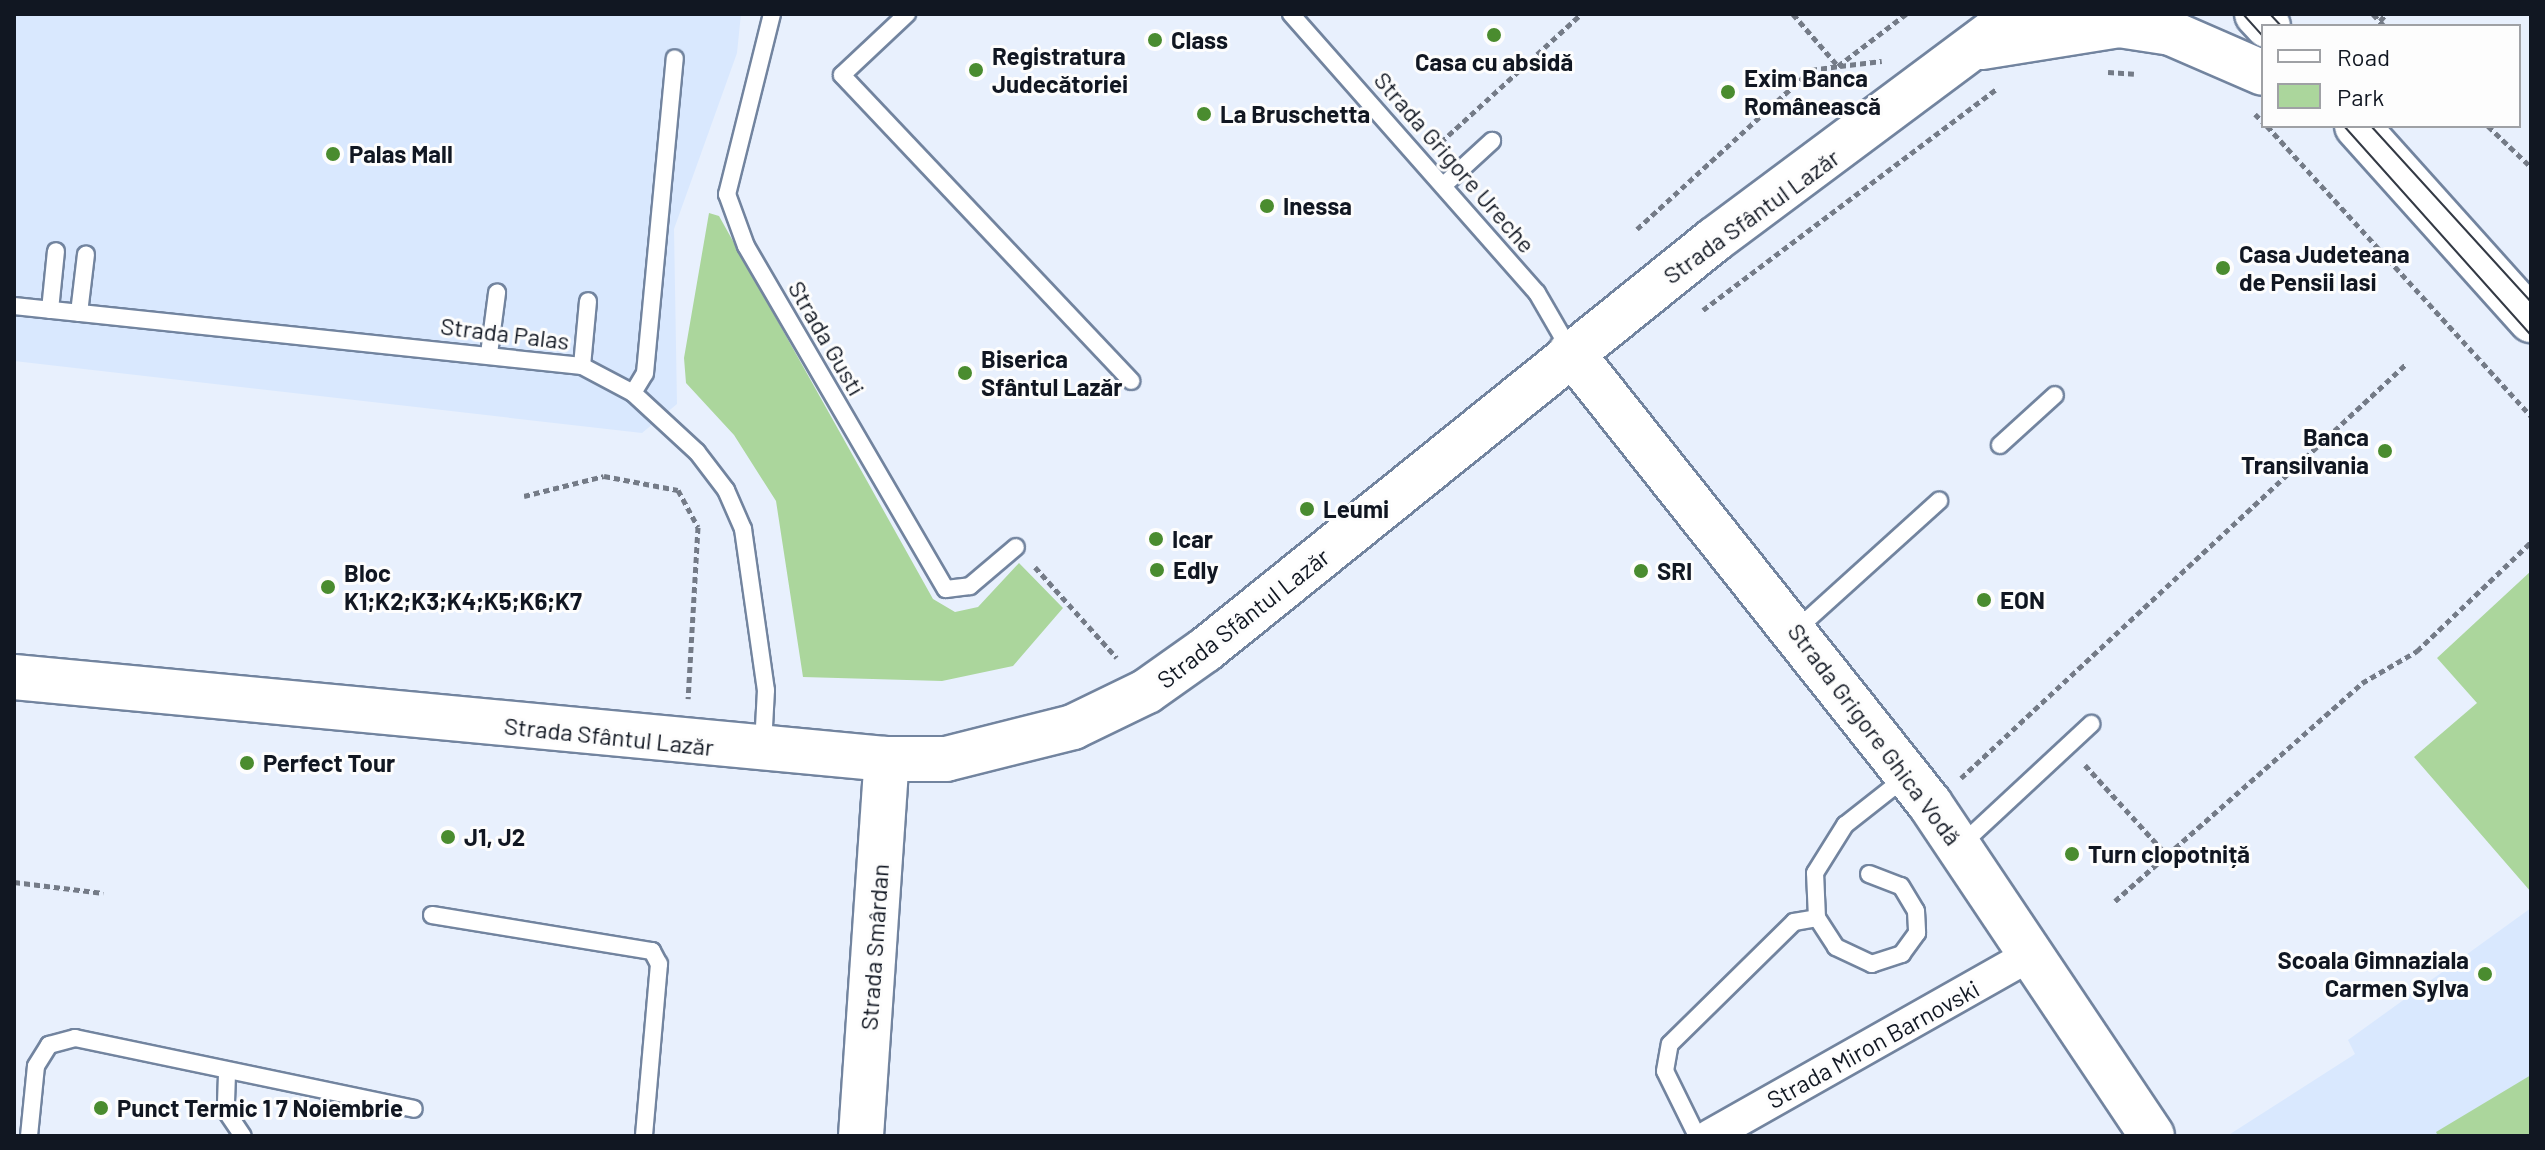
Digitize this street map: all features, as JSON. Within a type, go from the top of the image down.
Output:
[{"type":"main road","name":"Strada Sfântul Lazăr","points":[[14,677],[763,751],[887,759],[1005,749],[1147,691],[1571,352],[1984,31],[2017,14]]},
{"type":"main road","points":[[1984,31],[2119,25],[2171,33],[2257,92]]},
{"type":"main road","points":[[2359,128],[2531,320]]},
{"type":"main road","name":"Strada Grigore Ghica Vodă","points":[[1571,352],[1796,630],[1919,790],[2035,952],[2152,1136]]},
{"type":"main road","name":"Strada Smârdan","points":[[861,1136],[887,759]]},
{"type":"street","name":"Strada Miron Barnovski","points":[[1710,1136],[2035,952]]},
{"type":"lane","name":"Strada Gusti","points":[[772,14],[727,194],[746,246],[946,589],[970,586],[1016,547]]},
{"type":"lane","points":[[907,14],[842,75],[1131,381]]},
{"type":"lane","name":"Strada Grigore Ureche","points":[[1291,14],[1445,184],[1537,293],[1571,352]]},
{"type":"lane","points":[[633,393],[645,373],[675,58]]},
{"type":"lane","points":[[1445,184],[1492,141]]},
{"type":"lane","points":[[50,310],[56,251]]},
{"type":"lane","points":[[79,313],[86,254]]},
{"type":"lane","points":[[489,354],[497,293]]},
{"type":"lane","points":[[582,366],[588,301]]},
{"type":"lane","name":"Strada Palas","points":[[14,306],[582,366],[633,393],[697,452],[726,490],[743,529],[766,690],[763,751]]},
{"type":"lane","points":[[2000,445],[2055,395]]},
{"type":"lane","points":[[1796,630],[1939,501]]},
{"type":"lane","points":[[1960,846],[2091,724]]},
{"type":"lane","points":[[1869,874],[1901,886],[1916,911],[1917,933],[1902,954],[1872,964],[1836,947],[1817,918],[1815,873],[1830,841],[1919,790]]},
{"type":"lane","points":[[432,915],[652,951],[659,964],[644,1136]]},
{"type":"lane","points":[[1697,1136],[1665,1071],[1670,1044],[1794,922],[1817,918]]},
{"type":"lane","points":[[29,1136],[36,1066],[49,1045],[75,1038],[227,1074],[414,1109]]},
{"type":"lane","points":[[227,1074],[226,1111],[243,1136]]},
{"type":"path","points":[[1422,159],[1581,14]]},
{"type":"path","points":[[1793,14],[1838,66]]},
{"type":"path","points":[[1838,66],[1906,14]]},
{"type":"path","points":[[2373,14],[2382,24],[2386,14]]},
{"type":"path","points":[[1637,229],[1811,70],[1900,59]]},
{"type":"path","points":[[1703,310],[2006,82]]},
{"type":"path","points":[[2257,92],[2261,112]]},
{"type":"path","points":[[2269,128],[2531,416]]},
{"type":"path","points":[[2490,128],[2531,167]]},
{"type":"path","points":[[1919,790],[2406,364]]},
{"type":"path","points":[[524,496],[604,476],[678,490],[698,527],[686,744]]},
{"type":"path","points":[[2115,901],[2165,853],[2362,683],[2417,651],[2531,542]]},
{"type":"path","points":[[1016,547],[1147,691]]},
{"type":"path","points":[[2074,774],[2084,765],[2165,853]]},
{"type":"path","points":[[14,882],[103,893]]},
{"type":"shaded area","name":"Palas Mall","points":[[14,14],[741,14],[737,53],[674,229],[677,404],[642,433],[14,361]]},
{"type":"shaded area","name":"Scoala Gimnaziala Carmen Sylva","points":[[2531,908],[2531,1136],[2227,1136],[2355,1054],[2348,1040]]},
{"type":"green space","points":[[709,213],[719,216],[933,599],[955,612],[978,607],[1019,563],[1063,608],[1013,666],[942,681],[803,677],[776,501],[734,435],[686,383],[684,358]]},
{"type":"green space","points":[[2531,571],[2531,892],[2414,757],[2477,703],[2437,658]]},
{"type":"green space","points":[[2531,1075],[2531,1136],[2438,1136],[2436,1132]]},
{"type":"tram line","points":[[2243,14],[2261,34]]},
{"type":"tram line","points":[[2270,14],[2279,24]]},
{"type":"tram line","points":[[2346,128],[2531,335]]},
{"type":"tram line","points":[[2373,128],[2531,302]]},
{"type":"place","name":"Casa cu absidă","points":[[1494,35]]},
{"type":"place","name":"Class","points":[[1155,40]]},
{"type":"place","name":"Registratura Judecătoriei","points":[[976,70]]},
{"type":"place","name":"Exim Banca Românească","points":[[1728,92]]},
{"type":"place","name":"La Bruschetta","points":[[1204,114]]},
{"type":"place","name":"Palas Mall","points":[[333,154]]},
{"type":"place","name":"Inessa","points":[[1267,206]]},
{"type":"place","name":"Casa Judeteana de Pensii Iasi","points":[[2223,268]]},
{"type":"place","name":"Biserica Sfântul Lazăr","points":[[965,373]]},
{"type":"place","name":"Banca Transilvania","points":[[2385,451]]},
{"type":"place","name":"Leumi","points":[[1307,509]]},
{"type":"place","name":"Icar","points":[[1156,539]]},
{"type":"place","name":"Edly","points":[[1157,570]]},
{"type":"place","name":"SRI","points":[[1641,571]]},
{"type":"place","name":"Bloc K1;K2;K3;K4;K5;K6;K7","points":[[328,587]]},
{"type":"place","name":"EON","points":[[1984,600]]},
{"type":"place","name":"Perfect Tour","points":[[247,763]]},
{"type":"place","name":"J1, J2","points":[[448,837]]},
{"type":"place","name":"Turn clopotniță","points":[[2072,854]]},
{"type":"place","name":"Scoala Gimnaziala Carmen Sylva","points":[[2485,974]]},
{"type":"place","name":"Punct Termic 1 7 Noiembrie","points":[[101,1108]]}]
